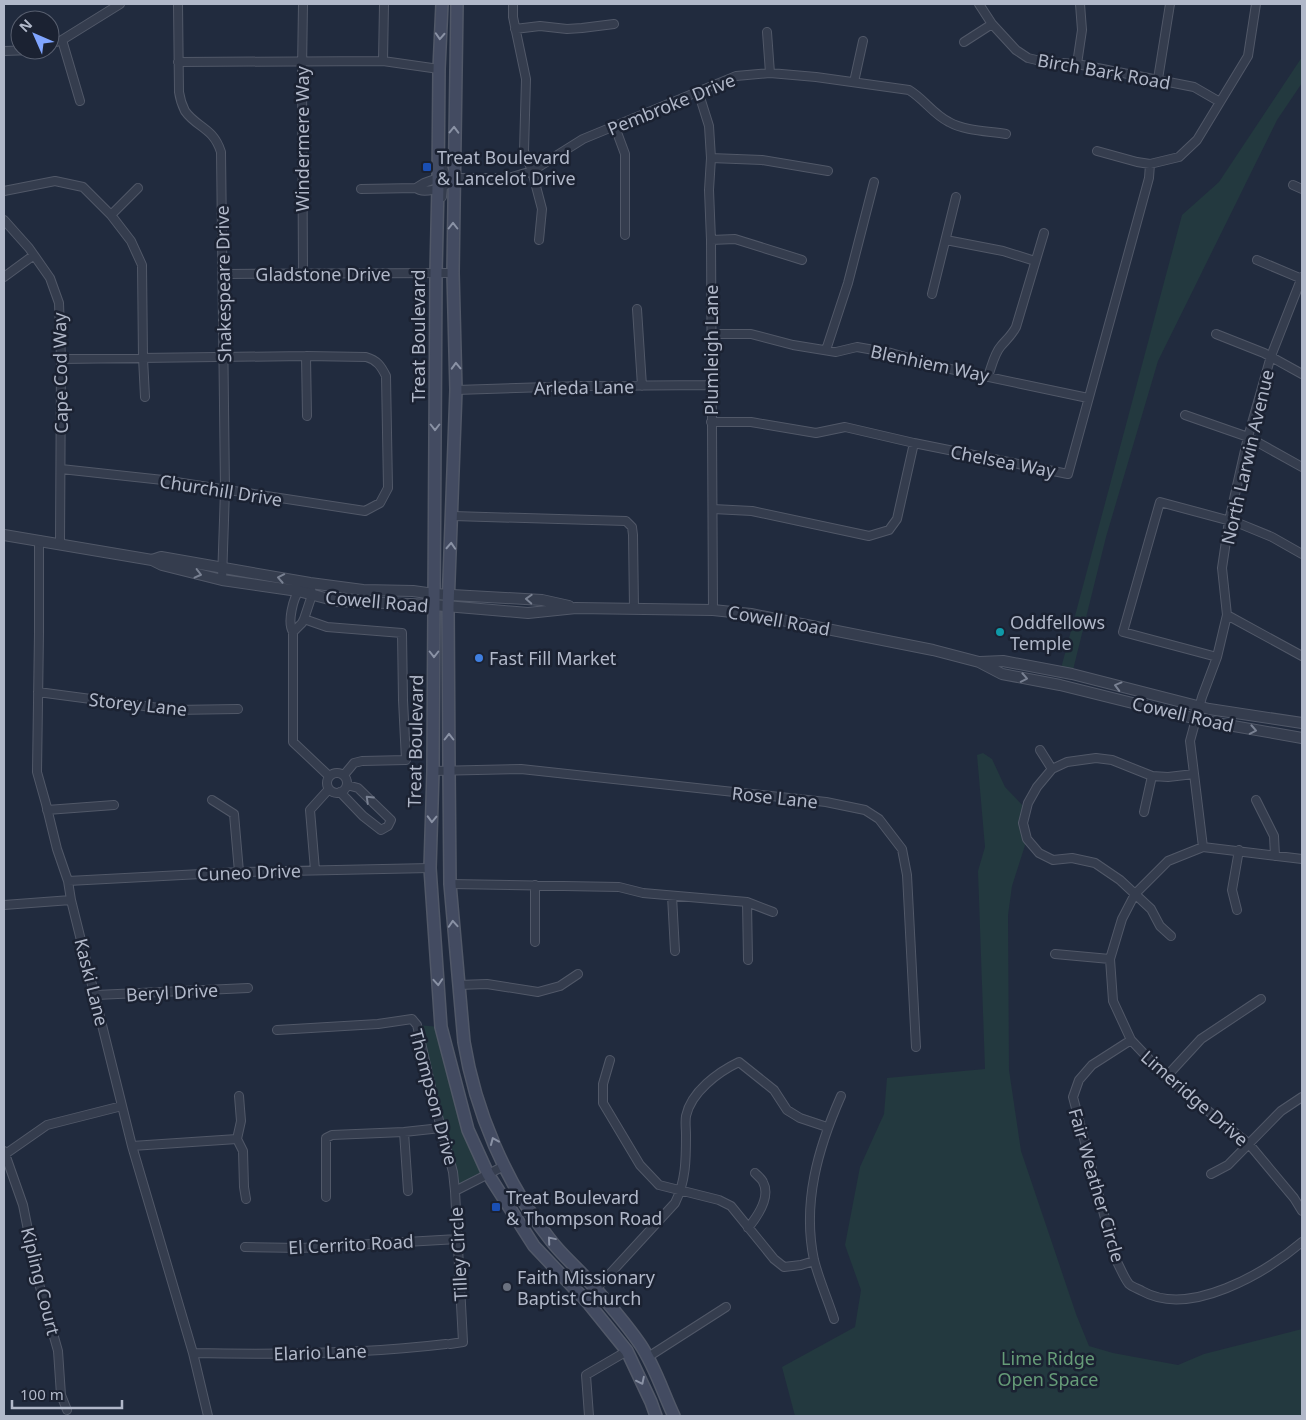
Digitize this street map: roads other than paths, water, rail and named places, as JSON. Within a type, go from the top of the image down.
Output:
[{"type":"main road","name":"Treat Boulevard","points":[[442,4],[438,103],[433,771],[430,868],[441,1027],[468,1130],[488,1174],[534,1246],[588,1304],[625,1349],[656,1416]]},
{"type":"main road","name":"Treat Boulevard","points":[[457,4],[453,273],[456,390],[453,516],[448,607],[450,884],[458,984],[467,1062],[483,1116],[511,1182],[548,1238],[596,1289],[640,1344],[648,1357],[674,1416]]},
{"type":"main road","points":[[456,37],[461,4]]},
{"type":"main road","points":[[544,1256],[559,1263],[580,1286],[591,1290],[596,1289],[594,1295],[596,1301],[617,1326],[625,1349]]},
{"type":"street","points":[[80,102],[62,40],[120,4]]},
{"type":"street","name":"Shakespeare Drive","points":[[178,4],[179,92],[182,104],[186,112],[206,128],[217,141],[221,152],[224,274],[225,490],[222,580]]},
{"type":"street","name":"Windermere Way","points":[[303,4],[303,274]]},
{"type":"street","points":[[383,61],[384,4]]},
{"type":"street","points":[[513,4],[515,29],[526,79],[524,151],[532,171],[542,210],[539,240]]},
{"type":"street","name":"Birch Bark Road","points":[[979,4],[992,24],[1016,50],[1028,58],[1045,62],[1077,64],[1158,79],[1194,88],[1220,102]]},
{"type":"street","points":[[1077,64],[1082,30],[1080,4]]},
{"type":"street","points":[[1158,79],[1170,4]]},
{"type":"street","points":[[1097,151],[1150,164],[1179,157],[1197,140],[1248,56],[1256,4]]},
{"type":"street","points":[[515,29],[540,26],[567,29],[614,24]]},
{"type":"street","points":[[964,42],[992,24]]},
{"type":"street","points":[[767,32],[770,73]]},
{"type":"street","points":[[854,82],[863,41]]},
{"type":"street","points":[[178,62],[383,61],[439,69]]},
{"type":"street","name":"Pembroke Drive","points":[[454,179],[509,178],[532,171],[583,140],[698,91],[736,76],[770,73],[909,90],[920,96],[942,118],[955,125],[1006,134]]},
{"type":"street","name":"Plumleigh Lane","points":[[698,91],[709,126],[711,158],[709,190],[712,334],[713,610]]},
{"type":"street","points":[[438,103],[443,110],[442,166],[445,174],[454,179],[443,188],[442,207],[438,211]]},
{"type":"street","points":[[616,126],[625,154],[625,235]]},
{"type":"street","points":[[711,158],[762,160],[828,171]]},
{"type":"street","name":"Chelsea Way","points":[[711,422],[751,422],[816,433],[845,427],[1068,474],[1149,178],[1150,164]]},
{"type":"street","points":[[4,191],[55,181],[83,187],[111,215],[130,241],[142,266],[145,397]]},
{"type":"street","points":[[826,350],[848,284],[874,182]]},
{"type":"street","points":[[362,189],[416,188],[424,183],[438,184]]},
{"type":"street","points":[[1293,185],[1302,189]]},
{"type":"street","points":[[111,215],[138,188]]},
{"type":"street","points":[[932,294],[956,197]]},
{"type":"street","name":"Cape Cod Way","points":[[4,220],[34,255],[50,278],[59,303],[61,359],[60,544]]},
{"type":"street","points":[[988,376],[1000,346],[1011,337],[1016,327],[1044,233]]},
{"type":"street","points":[[711,240],[734,239],[802,260]]},
{"type":"street","points":[[946,240],[1003,251],[1035,261]]},
{"type":"street","points":[[4,277],[34,255]]},
{"type":"street","points":[[1257,260],[1302,278]]},
{"type":"street","name":"Gladstone Drive","points":[[224,274],[453,273]]},
{"type":"street","name":"North Larwin Avenue","points":[[1203,847],[1190,741],[1195,718],[1217,657],[1227,615],[1222,568],[1229,521],[1248,438],[1271,356],[1302,278]]},
{"type":"street","points":[[637,309],[642,386]]},
{"type":"street","name":"Blenhiem Way","points":[[712,334],[751,334],[793,345],[836,352],[857,347],[1088,398]]},
{"type":"street","points":[[1216,334],[1271,356],[1302,374]]},
{"type":"street","points":[[61,359],[306,356],[307,416]]},
{"type":"street","name":"Churchill Drive","points":[[61,469],[225,490],[365,511],[380,503],[388,488],[386,376],[380,364],[374,359],[366,357],[306,356]]},
{"type":"street","name":"Arleda Lane","points":[[456,390],[712,385]]},
{"type":"street","points":[[1185,415],[1248,438],[1302,467]]},
{"type":"street","points":[[713,509],[752,511],[869,536],[888,530],[897,519],[914,443]]},
{"type":"street","points":[[1217,657],[1124,632],[1160,502],[1229,521],[1272,537],[1302,554]]},
{"type":"street","points":[[453,516],[626,521],[632,527],[633,535],[634,609]]},
{"type":"street","name":"Cowell Road","points":[[4,535],[152,560],[162,565],[222,580],[298,591],[337,601],[434,600],[449,594],[542,600],[576,608]]},
{"type":"street","name":"Kaski Lane","points":[[39,540],[37,772],[57,849],[68,881],[71,900],[132,1146],[193,1353],[208,1416]]},
{"type":"street","name":"Cowell Road","points":[[152,560],[161,557],[310,584],[363,590],[413,590],[448,607],[528,613],[576,608],[713,610],[791,620],[933,650],[979,662],[1002,674],[1060,684],[1195,718],[1277,735],[1302,738]]},
{"type":"street","points":[[293,632],[304,619],[312,595],[310,584],[298,591],[289,618],[290,628],[293,632],[293,742],[329,776]]},
{"type":"street","points":[[1227,615],[1302,656]]},
{"type":"street","points":[[304,619],[327,626],[402,633],[406,760],[362,761],[354,764],[344,775]]},
{"type":"street","name":"Cowell Road","points":[[979,662],[1003,661],[1072,674],[1199,706],[1302,723]]},
{"type":"street","name":"Storey Lane","points":[[38,692],[174,710],[238,709]]},
{"type":"street","points":[[1040,750],[1052,769]]},
{"type":"street","points":[[1171,936],[1160,926],[1151,909],[1120,880],[1095,863],[1072,858],[1053,860],[1039,853],[1027,839],[1023,823],[1028,803],[1037,787],[1052,769],[1068,762],[1096,758],[1112,760],[1152,776],[1168,777],[1194,774]]},
{"type":"street","name":"Rose Lane","points":[[433,771],[521,769],[826,802],[865,810],[879,819],[902,849],[907,875],[916,1047]]},
{"type":"street","points":[[338,772],[344,775],[347,785],[345,790],[334,792],[329,789],[327,782],[329,776],[338,772]]},
{"type":"street","points":[[1144,812],[1152,776]]},
{"type":"street","points":[[340,792],[363,816],[381,830],[388,826],[391,820],[358,788],[347,785]]},
{"type":"street","points":[[315,870],[310,810],[329,789]]},
{"type":"street","points":[[212,800],[234,814],[239,872]]},
{"type":"street","points":[[1256,800],[1274,836],[1275,856]]},
{"type":"street","points":[[47,810],[114,805]]},
{"type":"street","name":"Limeridge Drive","points":[[1302,859],[1203,847],[1168,861],[1135,894],[1122,919],[1110,959],[1113,1001],[1131,1040],[1166,1077],[1249,1144],[1302,1210]]},
{"type":"street","points":[[1237,910],[1232,890],[1239,850]]},
{"type":"street","name":"Cuneo Drive","points":[[68,881],[239,872],[430,868]]},
{"type":"street","points":[[450,884],[619,887],[643,893],[747,902],[773,912]]},
{"type":"street","points":[[535,886],[535,942]]},
{"type":"street","points":[[672,896],[675,951]]},
{"type":"street","points":[[4,905],[71,900]]},
{"type":"street","points":[[747,902],[748,960]]},
{"type":"street","points":[[1055,954],[1110,959]]},
{"type":"street","points":[[458,984],[487,984],[538,992],[560,986],[578,974]]},
{"type":"street","name":"Beryl Drive","points":[[96,995],[248,988]]},
{"type":"street","points":[[1166,1077],[1201,1039],[1262,999]]},
{"type":"street","name":"Thompson Drive","points":[[277,1030],[412,1020],[417,1025],[453,1172],[455,1191]]},
{"type":"street","name":"Fair Weather Circle","points":[[1131,1040],[1092,1065],[1079,1080],[1072,1097],[1116,1260],[1129,1284],[1152,1297],[1174,1300],[1217,1292],[1254,1276],[1282,1259],[1302,1242]]},
{"type":"street","points":[[610,1060],[603,1084],[603,1104],[640,1165],[660,1185],[719,1200],[731,1206],[774,1259],[784,1267],[802,1265],[814,1261]]},
{"type":"street","points":[[596,1289],[668,1211],[681,1191],[686,1168],[686,1116],[693,1099],[726,1069],[739,1062],[774,1090],[787,1110],[800,1118],[827,1127]]},
{"type":"street","points":[[239,1096],[241,1121],[237,1139],[243,1151],[246,1199]]},
{"type":"street","points":[[834,1319],[814,1261],[810,1202],[815,1165],[827,1127],[841,1096]]},
{"type":"street","points":[[1211,1174],[1228,1165],[1281,1111],[1302,1097]]},
{"type":"street","points":[[4,1154],[47,1125],[122,1106]]},
{"type":"street","points":[[326,1197],[326,1138],[332,1135],[404,1132],[441,1128]]},
{"type":"street","points":[[404,1132],[408,1191]]},
{"type":"street","points":[[132,1146],[237,1139]]},
{"type":"street","name":"Kipling Court","points":[[4,1154],[23,1205],[38,1280],[58,1351],[61,1395],[67,1410]]},
{"type":"street","name":"Tilley Circle","points":[[463,1342],[455,1191],[504,1166]]},
{"type":"street","points":[[748,1228],[758,1216],[763,1205],[765,1188],[763,1182],[755,1173]]},
{"type":"street","name":"El Cerrito Road","points":[[245,1247],[301,1248],[458,1239]]},
{"type":"street","points":[[648,1357],[726,1307]]},
{"type":"street","name":"Elario Lane","points":[[193,1353],[284,1355],[404,1349],[463,1342]]},
{"type":"street","points":[[589,1416],[586,1374],[625,1349]]},
{"type":"place","name":"Treat Boulevard & Lancelot Drive","points":[[427,167]]},
{"type":"place","name":"Oddfellows Temple","points":[[1000,632]]},
{"type":"place","name":"Fast Fill Market","points":[[479,658]]},
{"type":"place","name":"Treat Boulevard & Thompson Road","points":[[496,1207]]},
{"type":"place","name":"Faith Missionary Baptist Church","points":[[507,1287]]},
{"type":"park label","name":"Lime Ridge Open Space","points":[[1048,1368]]}]
